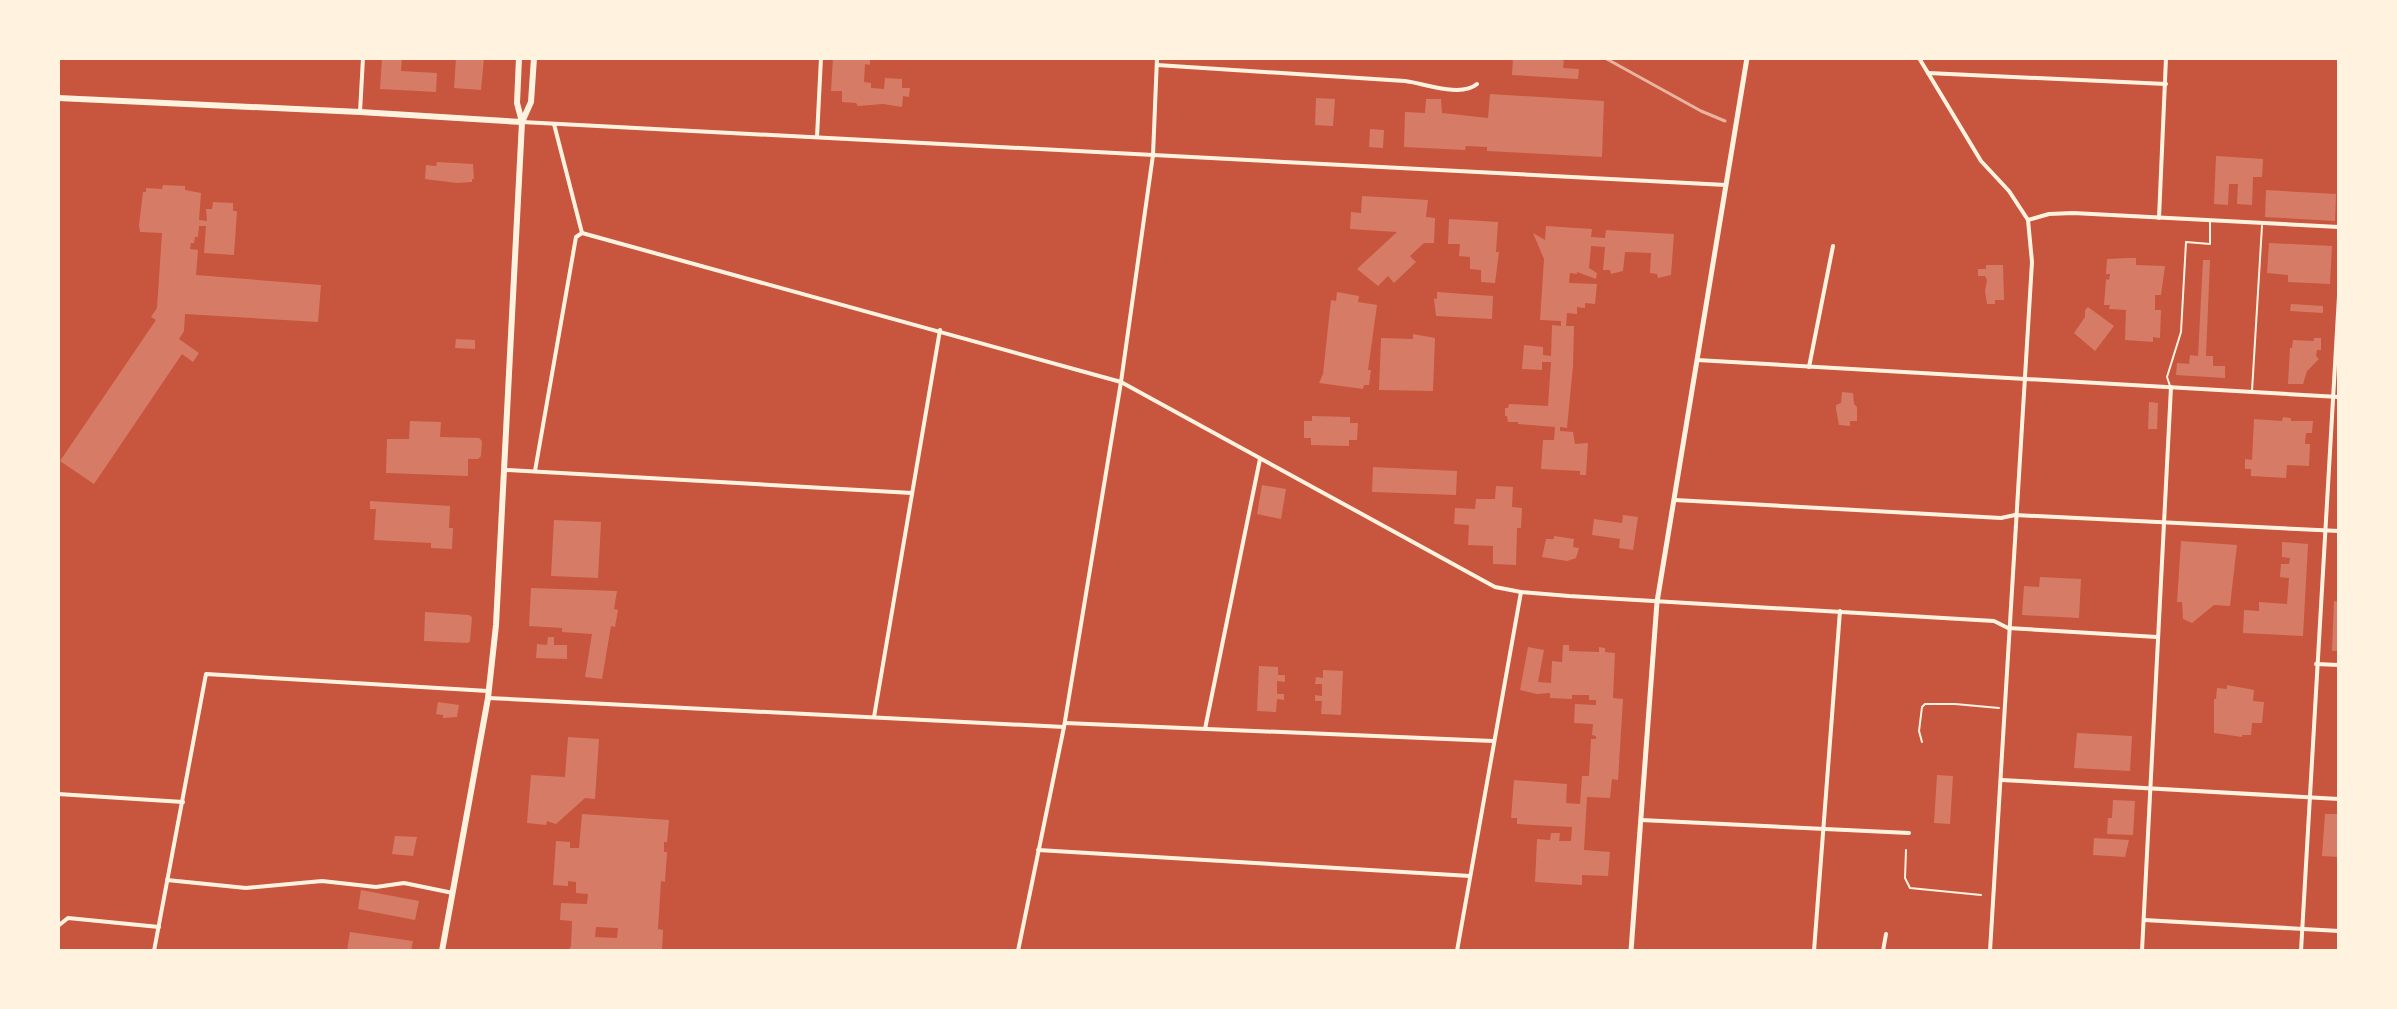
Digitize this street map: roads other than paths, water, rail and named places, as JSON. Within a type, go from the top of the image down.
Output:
[{"type":"main road","points":[[442,951],[488,695],[496,625],[522,122],[517,103],[519,58]]},
{"type":"main road","points":[[522,122],[531,102],[534,58]]},
{"type":"main road","points":[[58,98],[522,122]]},
{"type":"street","points":[[360,112],[363,58]]},
{"type":"street","points":[[817,137],[821,58]]},
{"type":"street","points":[[1018,951],[1065,725],[1121,382],[1153,155],[1157,58]]},
{"type":"street","points":[[1631,951],[1657,602],[1747,58]]},
{"type":"street","points":[[1919,58],[1981,161],[2009,191],[2028,220],[2032,273],[1990,951]]},
{"type":"street","points":[[2159,218],[2166,58]]},
{"type":"street","points":[[1157,65],[1405,81],[1423,87],[1466,90],[1477,84]]},
{"type":"street","points":[[1928,73],[2166,84]]},
{"type":"street","points":[[522,122],[1726,185]]},
{"type":"street","points":[[554,124],[582,233]]},
{"type":"street","points":[[2028,220],[2049,214],[2073,213],[2339,227]]},
{"type":"street","points":[[535,471],[576,237],[582,233],[1121,382],[1495,587],[1521,592],[1657,602],[1994,621],[2008,628],[2157,637]]},
{"type":"street","points":[[1809,367],[1833,246]]},
{"type":"street","points":[[2301,951],[2339,296]]},
{"type":"street","points":[[874,717],[940,330]]},
{"type":"street","points":[[1697,360],[2339,397]]},
{"type":"street","points":[[2142,951],[2171,387]]},
{"type":"street","points":[[1205,729],[1260,459]]},
{"type":"street","points":[[506,470],[912,493]]},
{"type":"street","points":[[1674,500],[2001,518],[2015,515],[2339,531]]},
{"type":"street","points":[[1457,951],[1521,592]]},
{"type":"street","points":[[1814,951],[1840,611]]},
{"type":"street","points":[[2316,664],[2339,665]]},
{"type":"street","points":[[154,951],[206,674],[488,695],[874,717],[1493,741]]},
{"type":"street","points":[[2001,780],[2339,799]]},
{"type":"street","points":[[58,794],[183,802]]},
{"type":"street","points":[[1641,820],[1909,833]]},
{"type":"street","points":[[1038,850],[1470,876]]},
{"type":"street","points":[[167,880],[246,888],[322,881],[376,887],[404,883],[453,893]]},
{"type":"street","points":[[58,926],[68,918],[159,927]]},
{"type":"street","points":[[2144,920],[2339,931]]},
{"type":"street","points":[[1883,951],[1886,934]]},
{"type":"lane","points":[[2171,387],[2167,377],[2181,332],[2186,242],[2210,244],[2210,220]]},
{"type":"lane","points":[[2252,392],[2262,223]]},
{"type":"railway","points":[[1605,58],[1725,121]]}]
